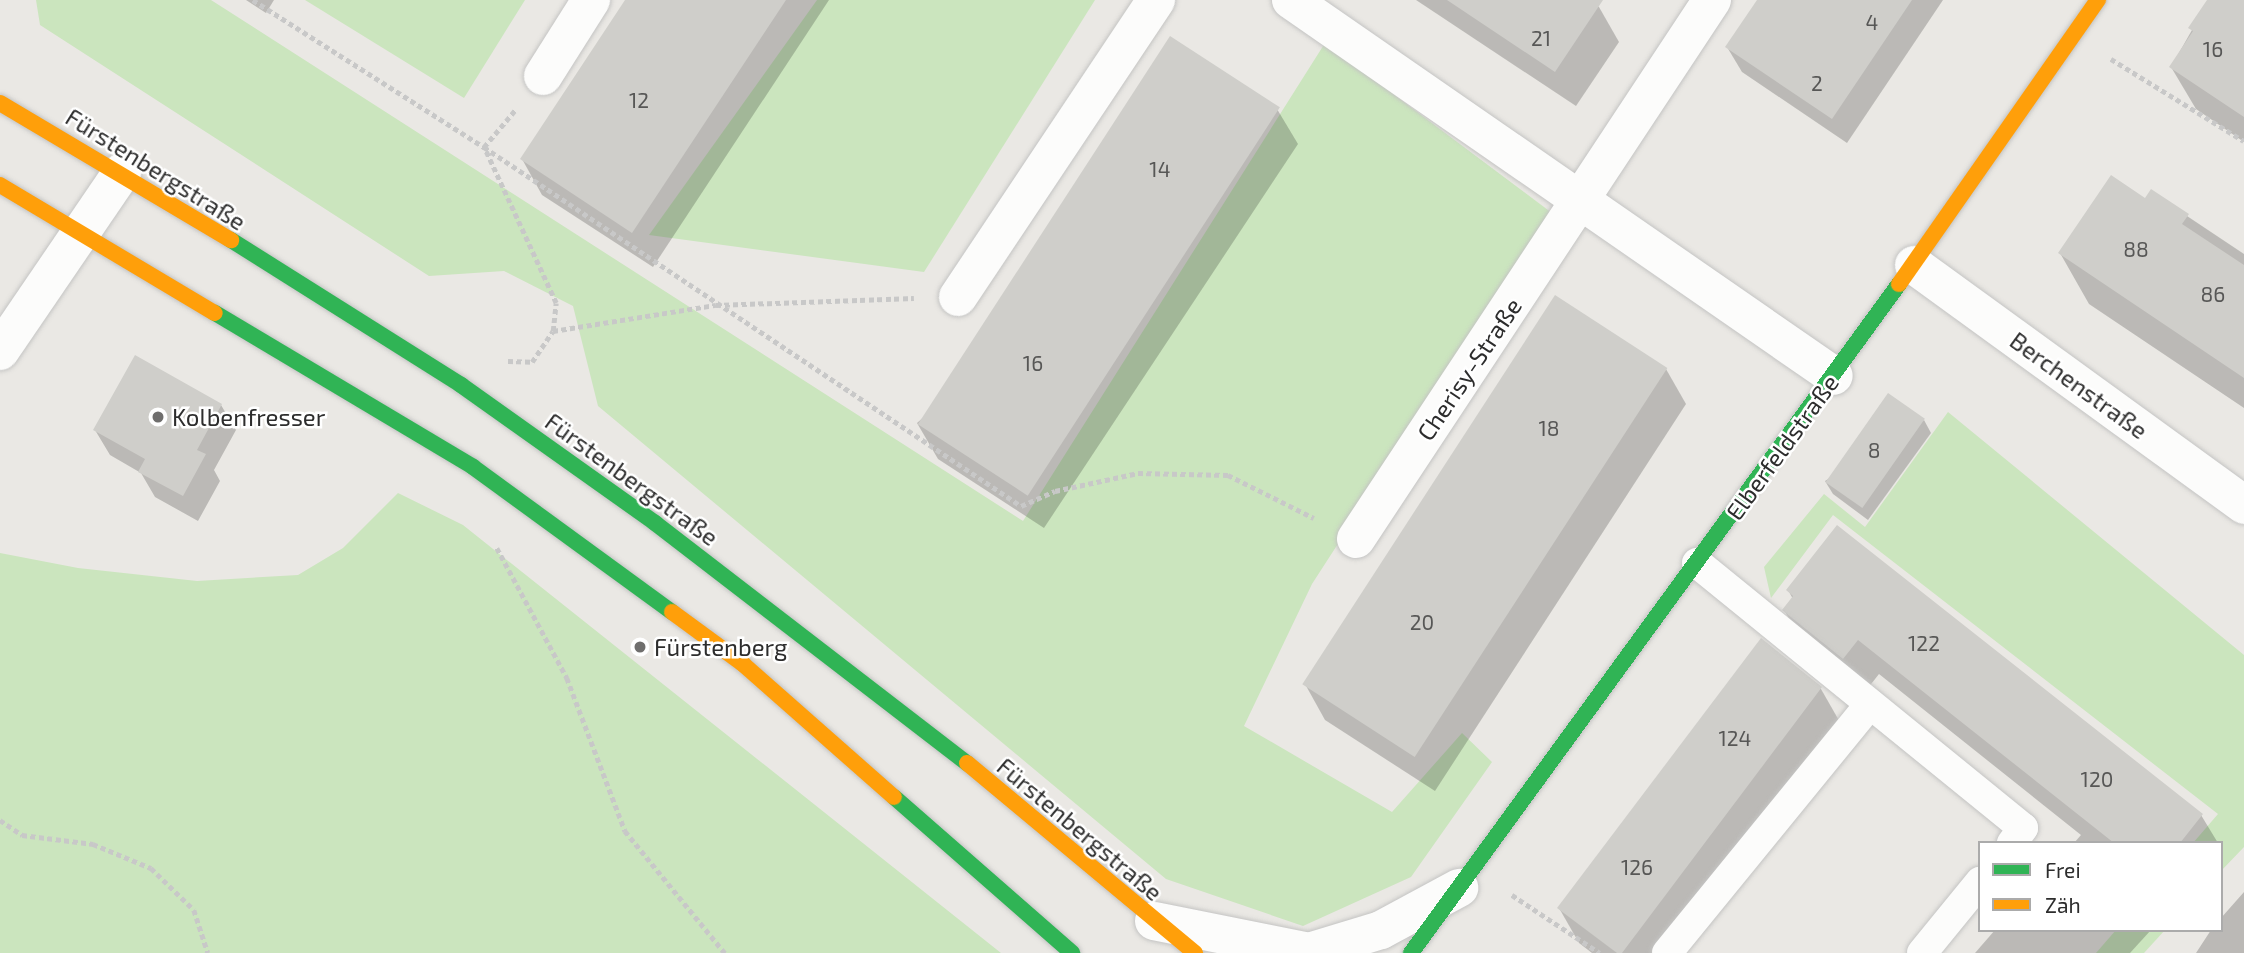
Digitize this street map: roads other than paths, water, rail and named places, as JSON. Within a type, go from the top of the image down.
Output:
[{"type":"main road","name":"Elberfeldstraße","points":[[1411,953],[1835,376],[2098,0]]},
{"type":"main road","name":"Fürstenbergstraße","points":[[0,103],[122,172],[461,385],[656,523],[904,711],[1195,953]]},
{"type":"main road","points":[[0,185],[473,467],[743,664],[1072,953]]},
{"type":"street","points":[[543,76],[592,0]]},
{"type":"street","points":[[958,297],[1156,0]]},
{"type":"street","points":[[1291,0],[1835,376]]},
{"type":"street","name":"Cherisy-Straße","points":[[1356,539],[1712,0]]},
{"type":"street","points":[[0,351],[122,172]]},
{"type":"street","name":"Berchenstraße","points":[[1913,265],[2244,505]]},
{"type":"street","name":"Elberfeldstraße","points":[[1154,921],[1309,952],[1381,930],[1466,879]]},
{"type":"street","name":"Elberfeldstraße","points":[[1432,953],[1466,879]]},
{"type":"lane","points":[[1697,563],[2024,828],[2014,841]]},
{"type":"lane","points":[[1667,953],[1870,704]]},
{"type":"lane","points":[[1922,953],[1978,884]]},
{"type":"place","name":"Kolbenfresser","points":[[158,417]]},
{"type":"place","name":"Fürstenberg","points":[[640,647]]}]
